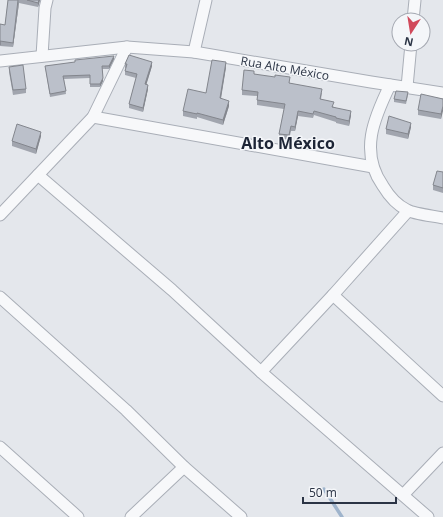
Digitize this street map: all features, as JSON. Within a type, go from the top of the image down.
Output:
[{"type":"street","points":[[42,56],[47,0]]},
{"type":"street","points":[[194,52],[206,0]]},
{"type":"street","points":[[414,12],[415,0]]},
{"type":"street","points":[[0,215],[92,117],[127,47]]},
{"type":"street","name":"Rua Alto México","points":[[0,61],[127,47],[194,52],[443,93]]},
{"type":"street","points":[[407,87],[410,52]]},
{"type":"street","points":[[390,84],[373,124],[370,144],[373,167],[380,182],[391,198],[408,211],[443,218]]},
{"type":"street","points":[[92,117],[373,167]]},
{"type":"street","points":[[38,175],[172,290],[261,372],[428,517]]},
{"type":"street","points":[[261,372],[333,295],[408,211]]},
{"type":"street","points":[[333,295],[443,396]]},
{"type":"street","points":[[0,297],[120,405],[184,467],[240,517]]},
{"type":"street","points":[[0,447],[78,517]]},
{"type":"street","points":[[403,495],[443,453]]},
{"type":"street","points":[[131,517],[184,467]]},
{"type":"building","points":[[8,0],[18,0],[13,43],[0,41],[0,24],[5,25]]},
{"type":"building","points":[[27,0],[39,0],[38,3]]},
{"type":"building","points":[[129,55],[152,62],[145,84],[148,85],[143,108],[129,104],[137,74],[125,71],[127,64],[125,64]]},
{"type":"building","points":[[114,56],[109,66],[102,66],[103,78],[100,84],[90,84],[90,75],[63,76],[66,91],[50,94],[45,66],[75,62],[75,60]]},
{"type":"building","points":[[212,60],[226,62],[220,98],[229,101],[223,120],[183,111],[188,89],[206,93]]},
{"type":"building","points":[[23,65],[26,89],[13,90],[9,67]]},
{"type":"building","points":[[244,70],[254,71],[254,74],[275,77],[275,75],[290,77],[289,83],[322,89],[320,99],[334,102],[332,107],[351,111],[349,121],[314,111],[313,114],[298,111],[295,127],[291,126],[289,135],[279,134],[285,104],[257,100],[258,92],[242,90]]},
{"type":"building","points":[[396,91],[408,92],[406,101],[394,99]]},
{"type":"building","points":[[421,94],[443,99],[441,114],[418,110]]},
{"type":"building","points":[[389,116],[411,123],[408,134],[386,129]]},
{"type":"building","points":[[17,124],[41,132],[36,149],[12,141]]},
{"type":"building","points":[[437,171],[443,172],[443,188],[433,185]]},
{"type":"waterway","points":[[324,489],[342,517]]},
{"type":"district","name":"Alto México","points":[[288,143]]}]
